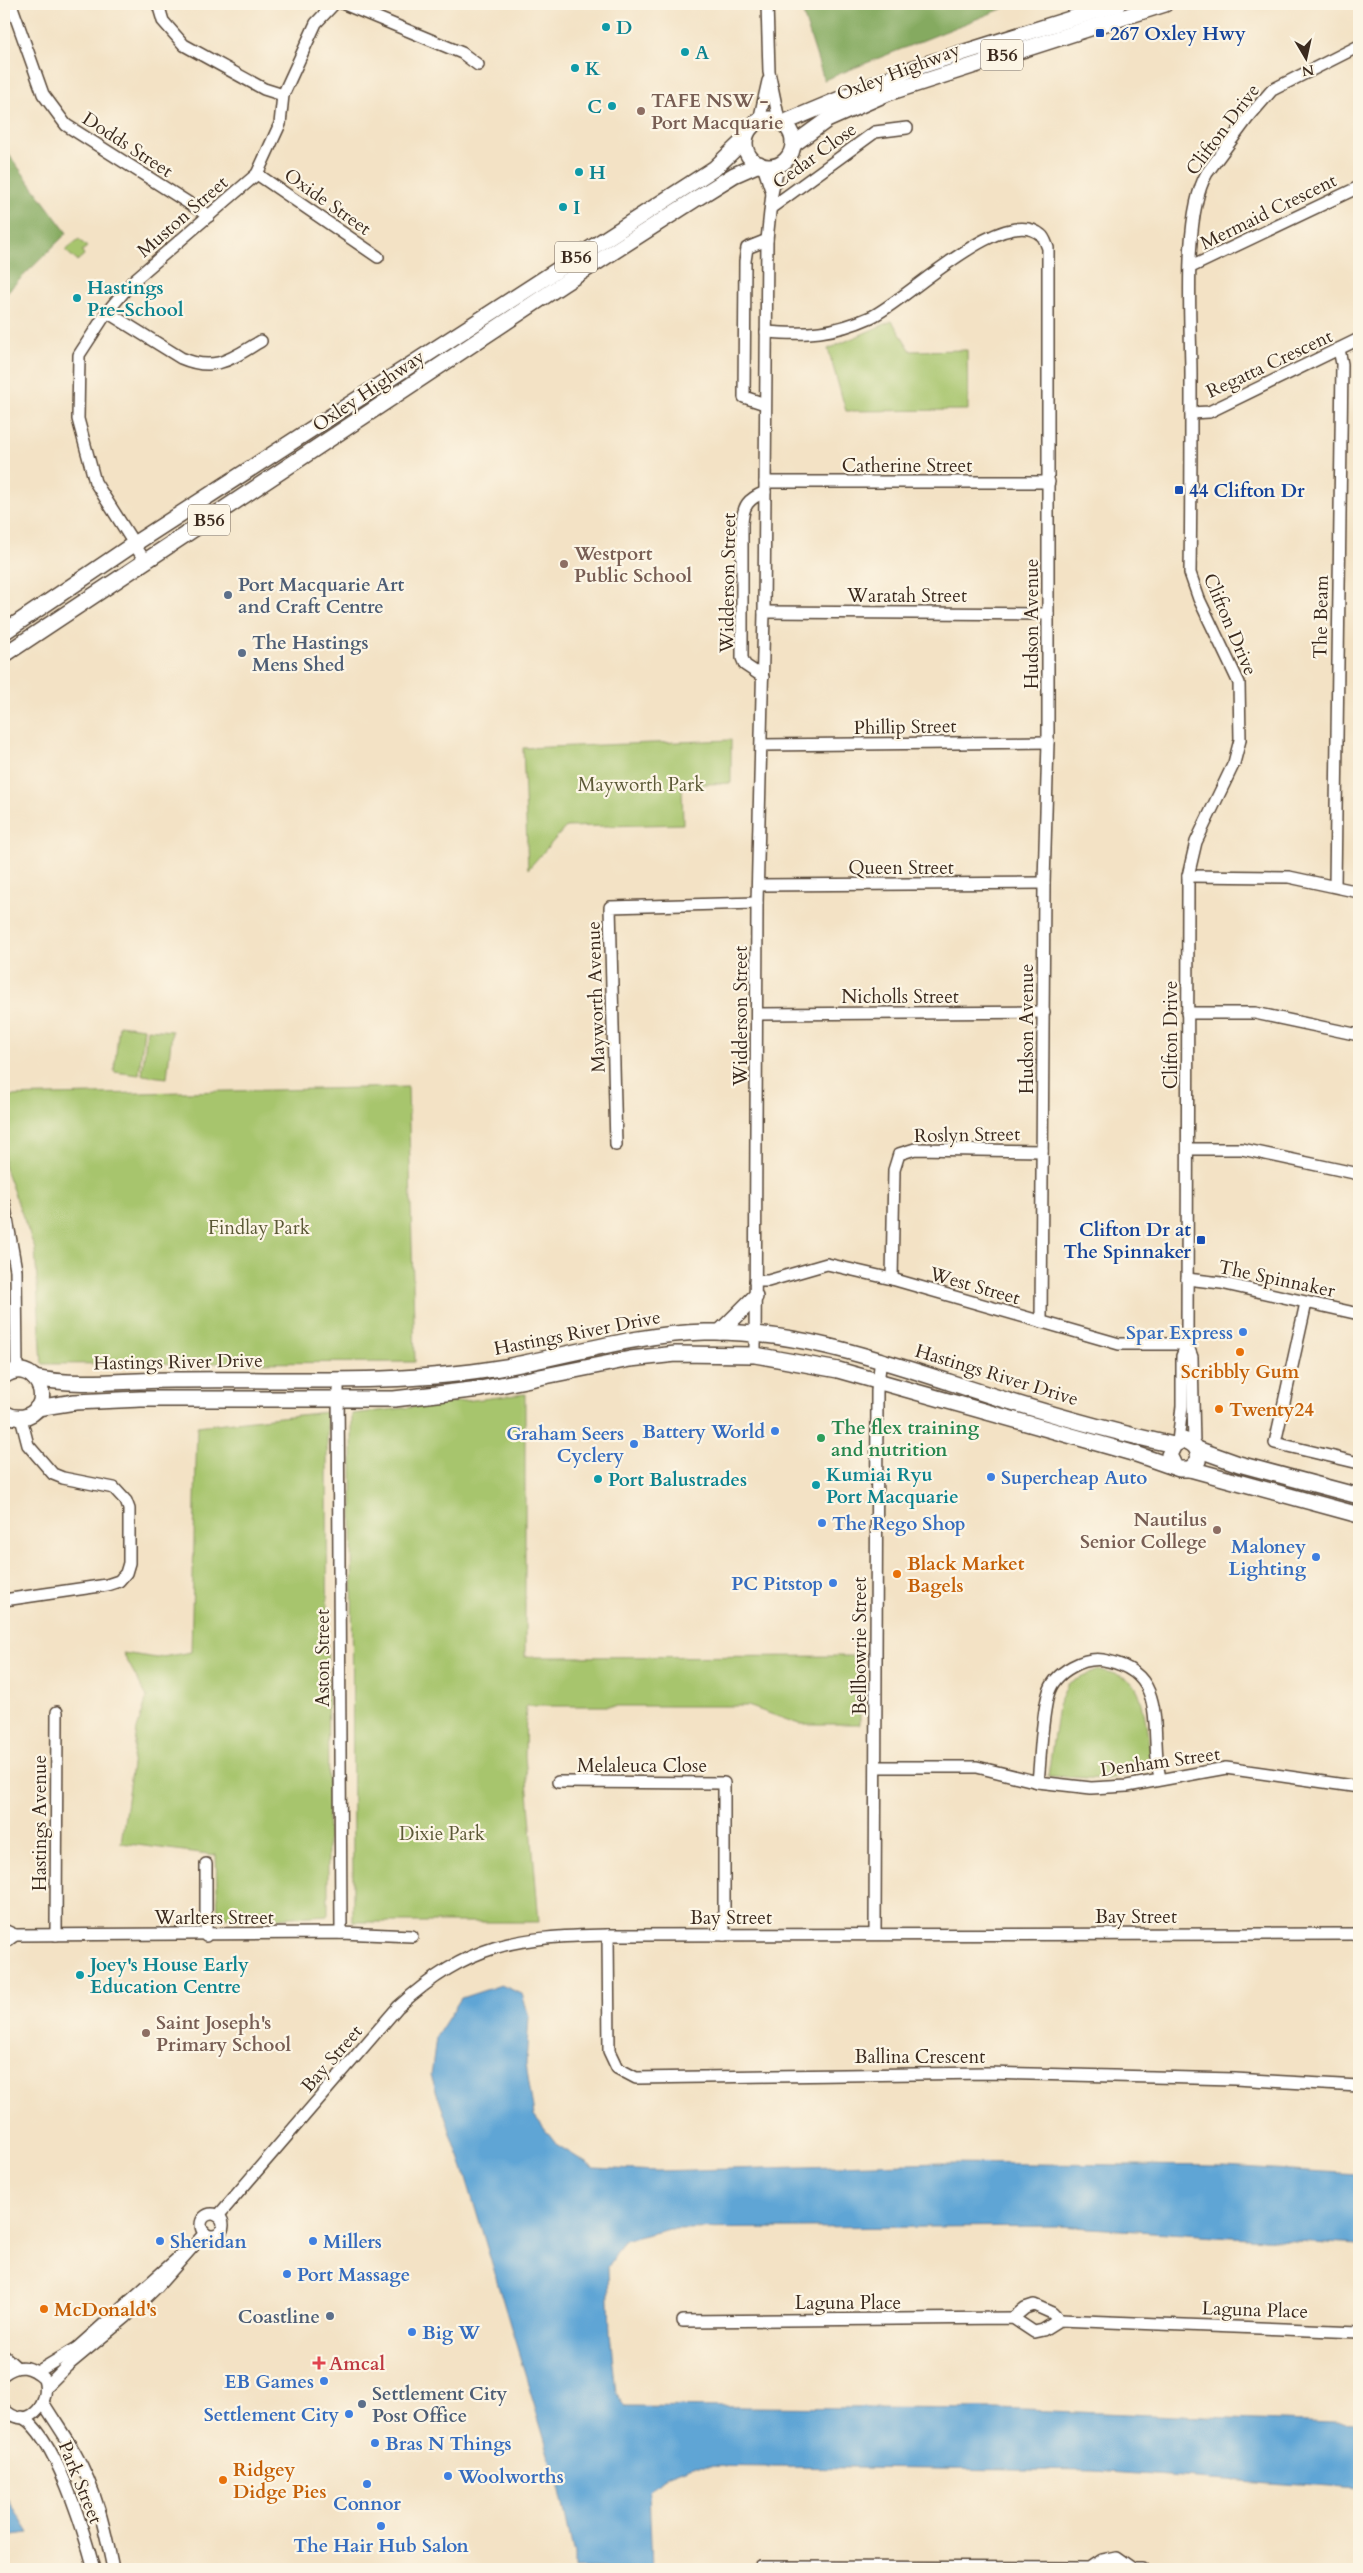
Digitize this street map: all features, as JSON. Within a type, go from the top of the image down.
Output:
[{"type":"main road","name":"Oxley Highway","points":[[781,121],[906,71],[1118,4]]},
{"type":"main road","name":"Oxley Highway","points":[[794,144],[828,120],[907,86],[1165,4]]},
{"type":"main road","name":"B56","points":[[745,139],[748,132],[759,121],[765,119],[781,121]]},
{"type":"main road","points":[[781,121],[789,128],[794,144]]},
{"type":"main road","name":"Oxley Highway","points":[[4,632],[134,544],[715,168],[745,139]]},
{"type":"main road","points":[[745,139],[748,154],[761,165]]},
{"type":"main road","name":"B56","points":[[761,165],[779,165],[789,157],[794,144]]},
{"type":"main road","name":"Oxley Highway","points":[[4,655],[571,278],[734,175],[761,165]]},
{"type":"main road","points":[[720,1332],[755,1297]]},
{"type":"main road","name":"Hastings River Drive","points":[[10,1374],[26,1372],[34,1378],[74,1383],[273,1379],[338,1382],[408,1380],[501,1368],[632,1338],[720,1332],[755,1334],[825,1344],[881,1359],[951,1383],[1141,1438],[1176,1443]]},
{"type":"main road","name":"Hastings River Drive","points":[[37,1408],[75,1402],[142,1398],[394,1399],[480,1389],[630,1359],[676,1354],[755,1355],[838,1370],[1182,1468],[1359,1515]]},
{"type":"main road","points":[[4,1413],[20,1418],[30,1415],[37,1408],[42,1395],[40,1385],[34,1378]]},
{"type":"main road","points":[[1196,1447],[1198,1461],[1182,1468],[1169,1455],[1176,1443],[1183,1440],[1239,1464],[1359,1496]]},
{"type":"street","name":"Dodds Street","points":[[11,4],[43,94],[66,125],[209,216]]},
{"type":"street","points":[[158,4],[163,21],[184,45],[264,88],[284,95]]},
{"type":"street","name":"Muston Street","points":[[145,562],[95,482],[78,419],[79,355],[107,312],[133,281],[257,174],[280,124],[284,95],[316,23],[334,4]]},
{"type":"street","points":[[344,4],[462,53],[478,65]]},
{"type":"street","points":[[767,4],[770,72],[781,121]]},
{"type":"street","name":"Clifton Drive","points":[[1196,1447],[1192,1357],[1187,1344],[1188,876],[1196,842],[1234,763],[1240,740],[1240,715],[1239,683],[1198,599],[1190,573],[1191,267],[1194,207],[1200,185],[1247,119],[1272,90],[1359,46]]},
{"type":"street","points":[[759,121],[770,72]]},
{"type":"street","name":"Cedar Close","points":[[772,207],[875,132],[907,128]]},
{"type":"street","name":"Widderson Street","points":[[761,165],[772,193]]},
{"type":"street","name":"Widderson Street","points":[[755,1355],[757,902],[762,745],[767,240],[772,193],[779,165]]},
{"type":"street","name":"Oxide Street","points":[[257,174],[378,257]]},
{"type":"street","name":"Mermaid Crescent","points":[[1191,267],[1359,187]]},
{"type":"street","name":"Hudson Avenue","points":[[766,332],[805,335],[838,331],[873,316],[982,241],[1014,228],[1030,228],[1042,236],[1048,248],[1050,262],[1048,742],[1044,883],[1041,1322]]},
{"type":"street","points":[[765,404],[744,397],[745,270],[747,248],[767,240]]},
{"type":"street","points":[[107,312],[181,358],[200,364],[213,365],[228,361],[261,341]]},
{"type":"street","name":"Regatta Crescent","points":[[1191,413],[1209,412],[1359,339]]},
{"type":"street","name":"The Beam","points":[[1335,886],[1342,364],[1339,349]]},
{"type":"street","name":"Catherine Street","points":[[765,487],[1049,482]]},
{"type":"street","name":"Widderson Street","points":[[763,678],[745,665],[742,658],[742,524],[747,501],[765,487]]},
{"type":"street","name":"Waratah Street","points":[[764,612],[1048,614]]},
{"type":"street","name":"Phillip Street","points":[[762,745],[1048,742]]},
{"type":"street","points":[[1188,876],[1289,877],[1359,892]]},
{"type":"street","name":"Queen Street","points":[[758,885],[1044,883]]},
{"type":"street","name":"Mayworth Avenue","points":[[616,1145],[610,907],[757,902]]},
{"type":"street","name":"Nicholls Street","points":[[757,1014],[1044,1012]]},
{"type":"street","points":[[1187,1012],[1255,1013],[1359,1035]]},
{"type":"street","name":"Roslyn Street","points":[[892,1279],[894,1170],[899,1154],[915,1149],[1042,1151]]},
{"type":"street","points":[[1188,1150],[1242,1149],[1359,1174]]},
{"type":"street","points":[[4,1202],[16,1270],[10,1374]]},
{"type":"street","name":"West Street","points":[[755,1281],[768,1281],[827,1264],[892,1279],[1119,1344],[1187,1344]]},
{"type":"street","name":"The Spinnaker","points":[[1187,1279],[1221,1283],[1359,1314]]},
{"type":"street","points":[[1306,1303],[1275,1443],[1359,1463]]},
{"type":"street","name":"Clifton Drive","points":[[1176,1443],[1182,1406],[1182,1356],[1187,1344]]},
{"type":"street","name":"Bellbowrie Street","points":[[875,1934],[878,1381],[881,1359]]},
{"type":"street","name":"Aston Street","points":[[338,1382],[341,1933]]},
{"type":"street","points":[[4,1600],[107,1585],[119,1581],[126,1573],[129,1563],[129,1509],[121,1493],[105,1485],[63,1478],[53,1474],[28,1445],[20,1418]]},
{"type":"street","points":[[1038,1782],[1048,1693],[1063,1672],[1081,1663],[1098,1658],[1119,1663],[1137,1673],[1149,1691],[1153,1709],[1155,1760],[1160,1778]]},
{"type":"street","name":"Hastings Avenue","points":[[56,1935],[57,1712]]},
{"type":"street","name":"Denham Street","points":[[877,1767],[977,1767],[1038,1782],[1091,1788],[1126,1786],[1160,1778],[1226,1768],[1359,1787]]},
{"type":"street","name":"Melaleuca Close","points":[[558,1782],[724,1783],[724,1935]]},
{"type":"street","points":[[206,1864],[206,1936]]},
{"type":"street","name":"Warlters Street","points":[[4,1930],[15,1935],[206,1936],[341,1933],[412,1936]]},
{"type":"street","name":"Bay Street","points":[[46,2387],[67,2366],[98,2342],[173,2272],[201,2238],[202,2221],[208,2216],[218,2216],[398,2007],[434,1976],[451,1965],[505,1944],[546,1938],[608,1935],[1359,1934]]},
{"type":"street","points":[[4,1943],[15,1935]]},
{"type":"street","name":"Ballina Crescent","points":[[608,1935],[609,2051],[617,2068],[636,2078],[977,2073],[1176,2077],[1359,2086]]},
{"type":"street","points":[[37,2372],[77,2348],[151,2279],[201,2238]]},
{"type":"street","name":"Laguna Place","points":[[1013,2318],[1025,2308],[1034,2305],[1052,2313],[1059,2320]]},
{"type":"street","name":"Laguna Place","points":[[683,2321],[1013,2318],[1034,2332],[1043,2330],[1059,2320],[1359,2332]]},
{"type":"street","points":[[4,2356],[16,2367]]},
{"type":"street","points":[[4,2374],[16,2367],[30,2368],[44,2378],[46,2387],[44,2404],[31,2415],[22,2417]]},
{"type":"street","name":"Park Street","points":[[44,2404],[76,2454],[93,2491],[104,2523],[113,2569]]},
{"type":"street","name":"Park Street","points":[[4,2409],[34,2424],[47,2442],[82,2529],[94,2569]]},
{"type":"street","points":[[760,2567],[1091,2569],[1102,2560],[1116,2557],[1133,2569],[1142,2569]]},
{"type":"green space","points":[[800,4],[1014,4],[824,80]]},
{"type":"green space","points":[[4,148],[67,233],[6,293],[4,292]]},
{"type":"green space","points":[[79,239],[87,247],[82,251],[84,255],[77,261],[65,250]]},
{"type":"green space","points":[[892,321],[911,351],[967,350],[968,410],[846,411],[828,349]]},
{"type":"green space","name":"Mayworth Park","points":[[731,740],[731,783],[682,785],[683,824],[566,827],[528,869],[523,748]]},
{"type":"green space","points":[[119,1025],[144,1028],[139,1075],[114,1072]]},
{"type":"green space","points":[[147,1029],[172,1031],[167,1078],[142,1075]]},
{"type":"green space","name":"Findlay Park","points":[[408,1087],[415,1362],[42,1364],[35,1249],[4,1166],[4,1096]]},
{"type":"green space","name":"Dixie Park","points":[[525,1394],[525,1657],[859,1656],[860,1724],[799,1724],[748,1706],[526,1706],[525,1756],[539,1922],[353,1922],[352,1414]]},
{"type":"green space","points":[[327,1412],[328,1915],[275,1918],[218,1917],[216,1855],[121,1843],[137,1729],[147,1697],[123,1653],[157,1658],[191,1652],[197,1426]]},
{"type":"green space","points":[[1099,1670],[1127,1679],[1138,1691],[1146,1725],[1152,1770],[1107,1779],[1048,1776],[1058,1706],[1068,1683]]},
{"type":"water","points":[[501,1985],[522,1994],[529,2016],[526,2064],[534,2115],[556,2144],[594,2168],[657,2171],[942,2163],[1223,2166],[1359,2174],[1359,2245],[1058,2226],[670,2229],[625,2240],[608,2267],[610,2333],[616,2393],[625,2406],[998,2409],[1359,2423],[1359,2489],[1094,2471],[693,2466],[666,2476],[649,2491],[652,2569],[574,2569],[574,2555],[560,2491],[464,2171],[431,2076],[436,2037],[461,1998]]},
{"type":"water","points":[[4,2493],[29,2533],[4,2536]]},
{"type":"place","name":"D","points":[[606,27]]},
{"type":"place","name":"267 Oxley Hwy","points":[[1100,33]]},
{"type":"place","name":"A","points":[[685,52]]},
{"type":"place","name":"K","points":[[575,68]]},
{"type":"place","name":"C","points":[[612,106]]},
{"type":"place","name":"TAFE NSW - Port Macquarie","points":[[641,111]]},
{"type":"place","name":"H","points":[[579,172]]},
{"type":"place","name":"I","points":[[563,207]]},
{"type":"place","name":"Hastings Pre-School","points":[[77,298]]},
{"type":"place","name":"44 Clifton Dr","points":[[1179,490]]},
{"type":"place","name":"Westport Public School","points":[[564,564]]},
{"type":"place","name":"Port Macquarie Art and Craft Centre","points":[[228,595]]},
{"type":"place","name":"The Hastings Mens Shed","points":[[242,653]]},
{"type":"place","name":"Clifton Dr at The Spinnaker","points":[[1201,1240]]},
{"type":"place","name":"Spar Express","points":[[1243,1332]]},
{"type":"place","name":"Scribbly Gum","points":[[1240,1352]]},
{"type":"place","name":"Twenty24","points":[[1219,1409]]},
{"type":"place","name":"Battery World","points":[[775,1431]]},
{"type":"place","name":"The flex training and nutrition","points":[[821,1438]]},
{"type":"place","name":"Graham Seers Cyclery","points":[[634,1444]]},
{"type":"place","name":"Supercheap Auto","points":[[991,1477]]},
{"type":"place","name":"Port Balustrades","points":[[598,1479]]},
{"type":"place","name":"Kumiai Ryu Port Macquarie","points":[[816,1485]]},
{"type":"place","name":"The Rego Shop","points":[[822,1523]]},
{"type":"place","name":"Nautilus Senior College","points":[[1217,1530]]},
{"type":"place","name":"Maloney Lighting","points":[[1316,1557]]},
{"type":"place","name":"Black Market Bagels","points":[[897,1574]]},
{"type":"place","name":"PC Pitstop","points":[[833,1583]]},
{"type":"place","name":"Joey's House Early Education Centre","points":[[80,1975]]},
{"type":"place","name":"Saint Joseph's Primary School","points":[[146,2033]]},
{"type":"place","name":"Sheridan","points":[[160,2241]]},
{"type":"place","name":"Millers","points":[[313,2241]]},
{"type":"place","name":"Port Massage","points":[[287,2274]]},
{"type":"place","name":"McDonald's","points":[[44,2309]]},
{"type":"place","name":"Coastline","points":[[330,2316]]},
{"type":"place","name":"Big W","points":[[412,2332]]},
{"type":"place","name":"Amcal","points":[[319,2363]]},
{"type":"place","name":"EB Games","points":[[324,2381]]},
{"type":"place","name":"Settlement City Post Office","points":[[362,2404]]},
{"type":"place","name":"Settlement City","points":[[349,2414]]},
{"type":"place","name":"Bras N Things","points":[[375,2443]]},
{"type":"place","name":"Woolworths","points":[[448,2476]]},
{"type":"place","name":"Ridgey Didge Pies","points":[[223,2480]]},
{"type":"place","name":"Connor","points":[[367,2484]]},
{"type":"place","name":"The Hair Hub Salon","points":[[381,2526]]}]
